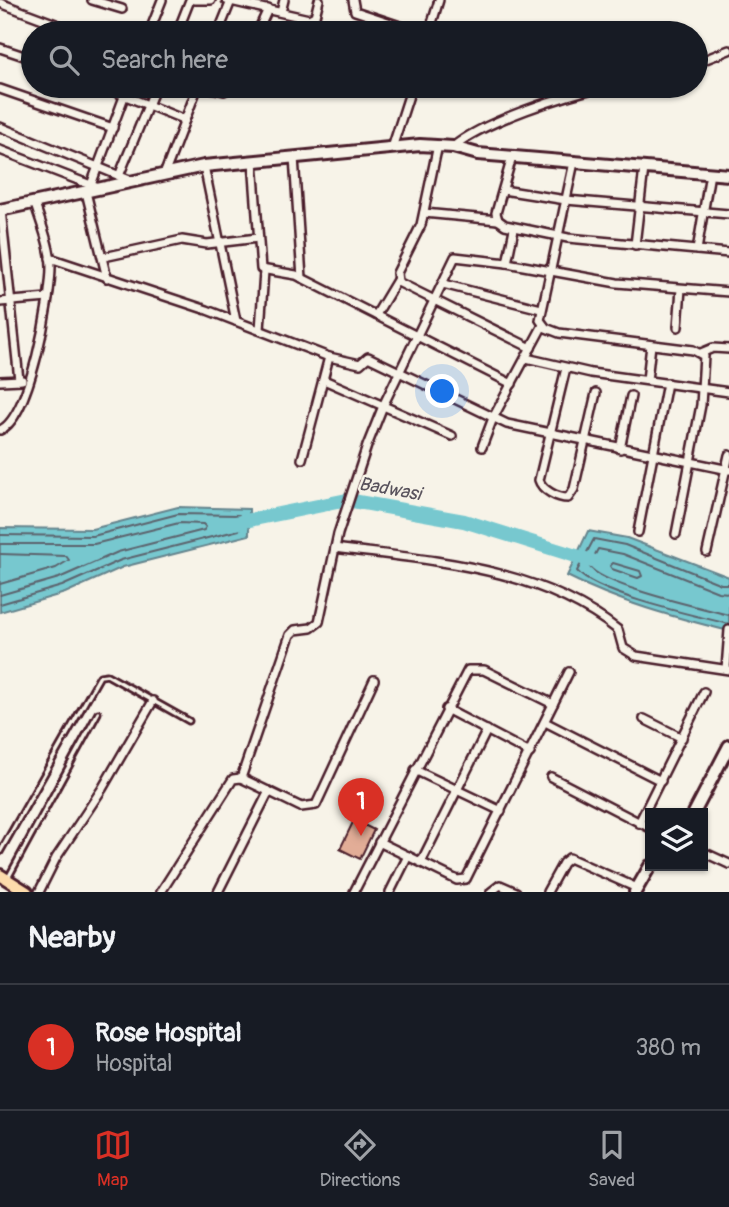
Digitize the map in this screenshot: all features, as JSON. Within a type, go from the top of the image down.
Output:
[{"type":"main road","points":[[4,878],[27,892]]},
{"type":"street","points":[[92,0],[122,9]]},
{"type":"street","points":[[154,21],[162,0]]},
{"type":"street","points":[[182,21],[192,0],[211,0]]},
{"type":"street","points":[[281,12],[284,0]]},
{"type":"street","points":[[222,21],[229,1],[247,2],[312,18],[319,0]]},
{"type":"street","points":[[353,0],[355,11],[385,21]]},
{"type":"street","points":[[432,21],[437,1]]},
{"type":"street","points":[[0,3],[48,21]]},
{"type":"street","points":[[262,21],[268,9]]},
{"type":"street","points":[[0,48],[21,55]]},
{"type":"street","points":[[708,58],[729,50]]},
{"type":"street","points":[[0,89],[21,96]]},
{"type":"street","points":[[26,98],[113,128]]},
{"type":"street","points":[[107,278],[92,189],[124,98]]},
{"type":"street","points":[[132,98],[185,120]]},
{"type":"street","points":[[119,176],[152,98]]},
{"type":"street","points":[[164,175],[195,98]]},
{"type":"street","points":[[392,148],[408,98]]},
{"type":"street","points":[[453,147],[468,134],[563,98]]},
{"type":"street","points":[[0,127],[133,181]]},
{"type":"street","points":[[376,315],[397,280],[424,213],[438,145]]},
{"type":"street","points":[[19,380],[1,210],[204,166],[438,145],[478,154],[729,175]]},
{"type":"street","points":[[0,150],[92,189]]},
{"type":"street","points":[[294,157],[302,278]]},
{"type":"street","points":[[498,220],[497,210],[512,157]]},
{"type":"street","points":[[253,161],[260,267],[264,271],[290,273],[302,278],[512,384]]},
{"type":"street","points":[[574,162],[539,318],[543,326],[559,333],[701,353],[713,348],[729,349]]},
{"type":"street","points":[[204,166],[236,321]]},
{"type":"street","points":[[635,245],[642,206],[644,168]]},
{"type":"street","points":[[697,250],[710,173]]},
{"type":"street","points":[[503,190],[566,200],[729,214]]},
{"type":"street","points":[[0,430],[11,422],[29,379],[48,298],[50,258],[35,204]]},
{"type":"street","points":[[424,213],[498,220],[514,229],[558,236],[729,253]]},
{"type":"street","points":[[507,262],[514,229]]},
{"type":"street","points":[[104,257],[182,240],[221,242],[258,238]]},
{"type":"street","points":[[241,778],[290,635],[298,629],[311,628],[319,622],[338,534],[383,406],[455,257],[507,262],[617,283],[729,292]]},
{"type":"street","points":[[50,258],[236,321],[330,357],[360,364],[368,357],[493,418],[550,434],[728,469]]},
{"type":"street","points":[[260,330],[264,271]]},
{"type":"street","points":[[397,280],[531,348]]},
{"type":"street","points":[[443,284],[541,309]]},
{"type":"street","points":[[678,327],[681,289]]},
{"type":"street","points":[[0,302],[48,298]]},
{"type":"street","points":[[482,447],[493,418],[543,326]]},
{"type":"street","points":[[647,380],[651,345]]},
{"type":"street","points":[[676,534],[704,388],[705,363],[701,353]]},
{"type":"street","points":[[302,459],[330,357]]},
{"type":"street","points":[[526,358],[566,368],[729,391]]},
{"type":"street","points":[[566,368],[540,482],[561,498],[568,498],[572,493],[587,442],[596,393]]},
{"type":"street","points":[[0,381],[29,379]]},
{"type":"street","points":[[324,380],[452,436]]},
{"type":"street","points":[[638,531],[667,383]]},
{"type":"street","points":[[620,449],[631,396]]},
{"type":"street","points":[[707,552],[728,469],[729,455]]},
{"type":"street","points":[[335,548],[502,573],[586,608],[618,630],[623,648],[630,653],[727,670],[729,630]]},
{"type":"street","points":[[354,892],[465,675],[478,668],[553,705]]},
{"type":"street","points":[[379,842],[464,881],[569,672]]},
{"type":"street","points":[[161,892],[233,779],[241,778],[301,807],[316,805],[374,680]]},
{"type":"street","points":[[639,823],[704,692]]},
{"type":"street","points":[[39,892],[56,858],[102,789],[153,701]]},
{"type":"street","points":[[446,709],[530,753]]},
{"type":"street","points":[[645,719],[682,738]]},
{"type":"street","points":[[545,722],[661,781]]},
{"type":"street","points":[[421,862],[487,730]]},
{"type":"street","points":[[697,808],[729,746]]},
{"type":"street","points":[[415,770],[501,811]]},
{"type":"street","points":[[551,777],[645,826]]},
{"type":"street","points":[[218,892],[269,791]]},
{"type":"street","points":[[708,854],[729,864]]},
{"type":"street","points":[[390,892],[408,856]]},
{"type":"street","points":[[547,892],[563,863],[569,858],[636,890],[647,871]]},
{"type":"street","points":[[491,892],[500,885],[516,892]]},
{"type":"lane","points":[[0,852],[100,676],[107,675],[189,721]]},
{"type":"lane","points":[[4,878],[98,713]]},
{"type":"water","points":[[178,507],[249,509],[249,535],[123,567],[65,593],[0,612],[0,528],[92,529]]},
{"type":"water","points":[[588,531],[627,538],[729,577],[729,631],[626,601],[567,576]]},
{"type":"building","points":[[354,820],[374,830],[360,859],[340,849]]},
{"type":"waterway","name":"Badwasi","points":[[230,524],[347,500],[464,521],[592,561]]},
{"type":"place","name":"Rose Hospital","points":[[361,836]]}]
